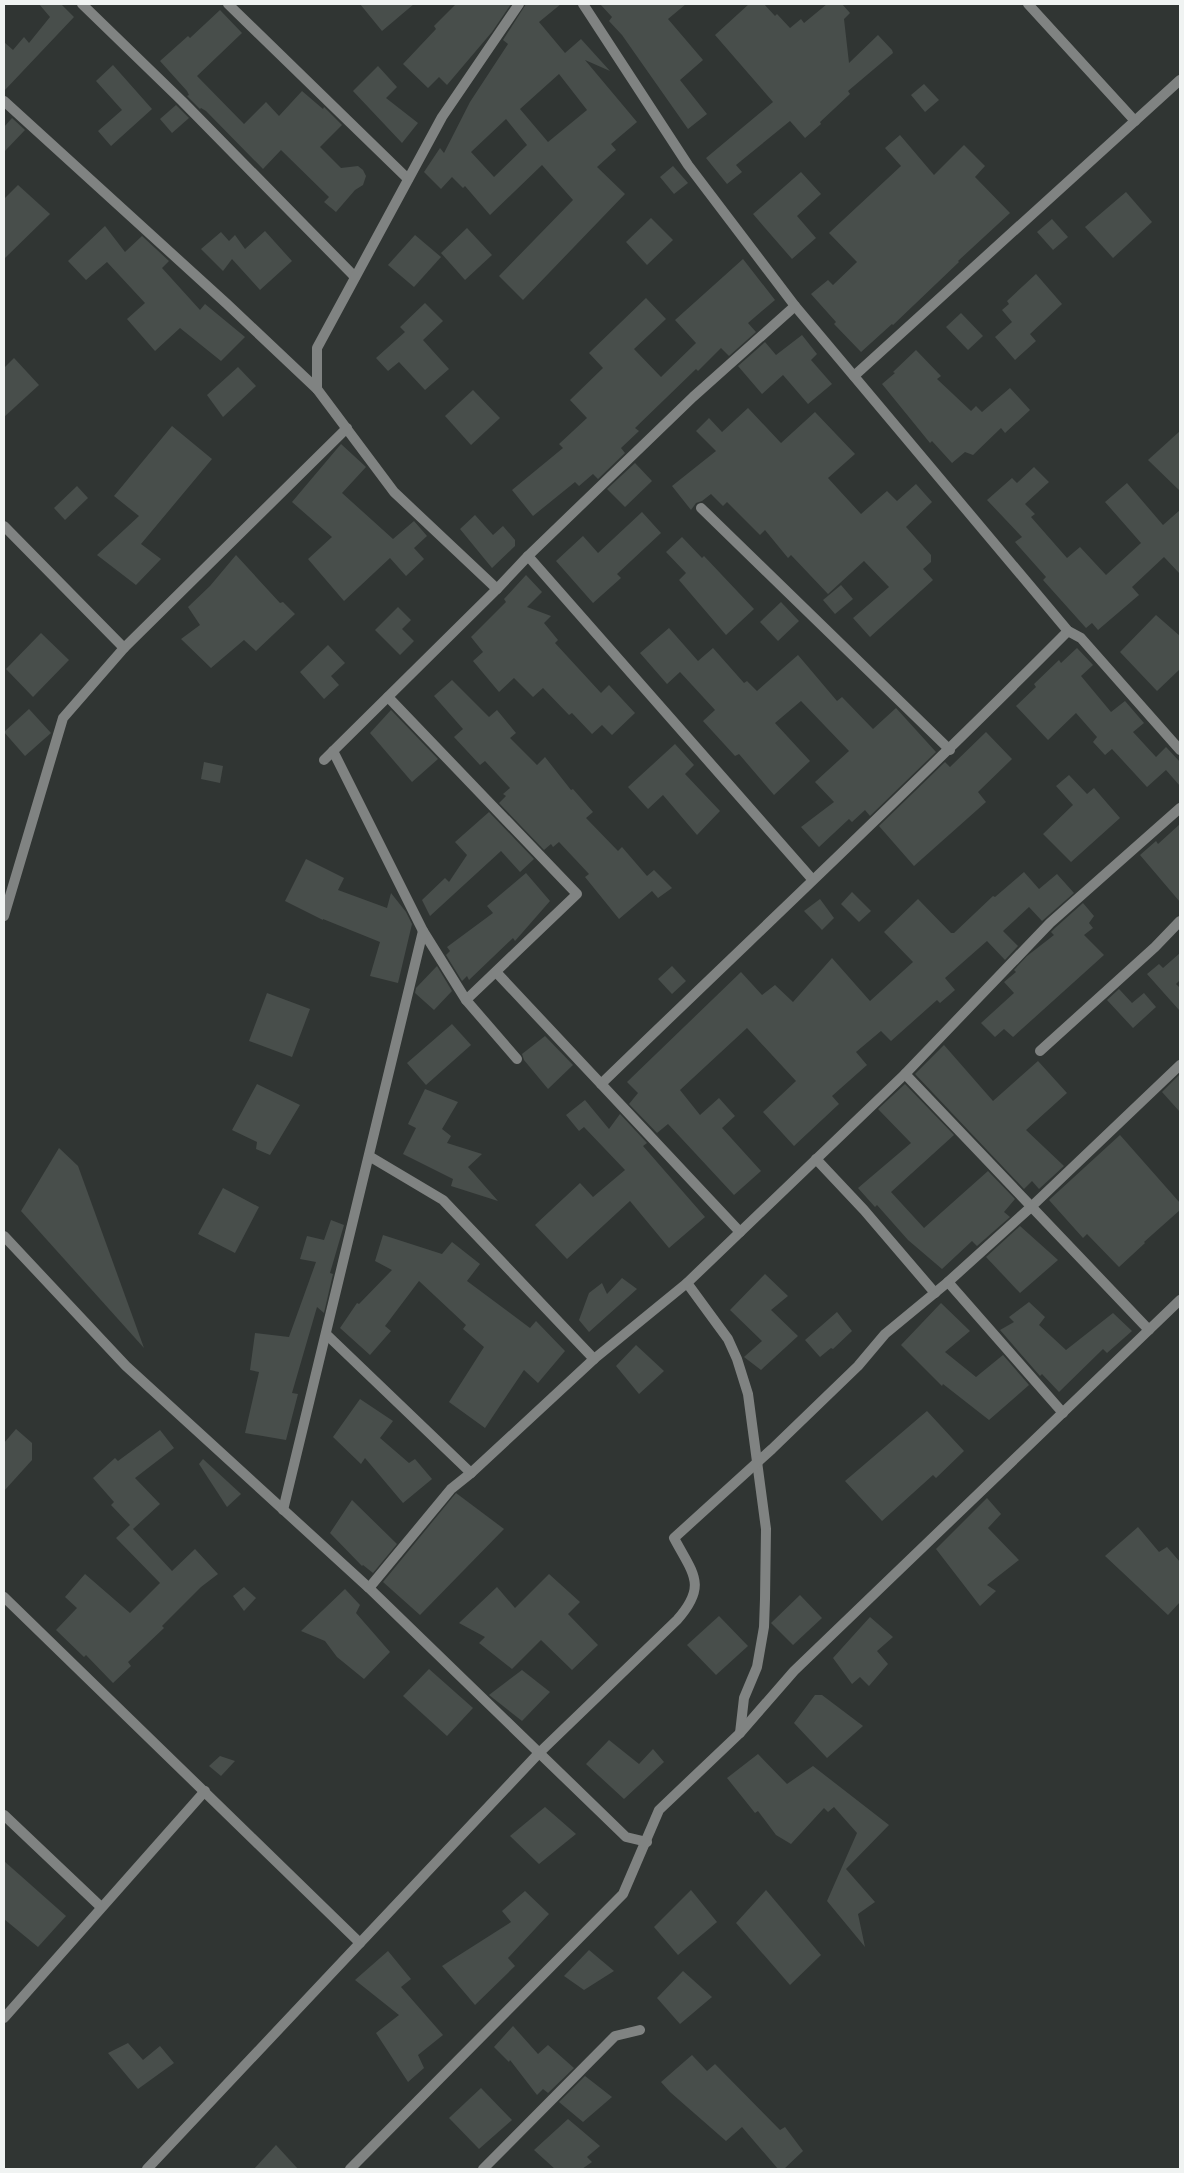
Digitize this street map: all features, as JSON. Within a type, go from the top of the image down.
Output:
[{"type":"street","points":[[82,4],[182,101],[355,278]]},
{"type":"street","points":[[228,4],[408,179]]},
{"type":"street","points":[[317,389],[317,348],[442,116],[519,4]]},
{"type":"street","points":[[583,4],[688,165],[795,306],[1068,632],[1081,638],[1180,750]]},
{"type":"street","points":[[1028,4],[1135,121]]},
{"type":"street","points":[[854,376],[1180,80]]},
{"type":"street","points":[[4,101],[227,304],[317,389],[394,492],[498,589]]},
{"type":"street","points":[[324,760],[498,589],[528,556],[693,397],[795,306]]},
{"type":"street","points":[[4,916],[63,718],[124,648],[347,428]]},
{"type":"street","points":[[701,508],[950,750]]},
{"type":"street","points":[[4,526],[124,648]]},
{"type":"street","points":[[528,556],[812,879]]},
{"type":"street","points":[[600,1084],[812,879],[950,750],[1068,632]]},
{"type":"street","points":[[388,697],[576,894],[466,1000]]},
{"type":"street","points":[[333,751],[423,931],[466,1000],[517,1059]]},
{"type":"street","points":[[369,1588],[451,1490],[594,1359],[687,1283],[904,1074],[1050,923],[1180,808]]},
{"type":"street","points":[[1040,1051],[1155,947],[1180,920]]},
{"type":"street","points":[[283,1510],[423,931]]},
{"type":"street","points":[[496,972],[740,1232]]},
{"type":"street","points":[[147,2169],[539,1753],[559,1736],[690,1605],[696,1587],[693,1573],[674,1538],[757,1464],[858,1366],[885,1334],[948,1282],[1032,1207],[1180,1065]]},
{"type":"street","points":[[904,1074],[1149,1330]]},
{"type":"street","points":[[369,1156],[443,1200],[594,1359]]},
{"type":"street","points":[[816,1159],[864,1210],[935,1293]]},
{"type":"street","points":[[4,1236],[126,1366],[369,1588],[626,1837],[647,1842]]},
{"type":"street","points":[[948,1282],[1063,1413]]},
{"type":"street","points":[[687,1283],[728,1340],[737,1359],[748,1394],[766,1530],[766,1599],[757,1667],[744,1698],[740,1733]]},
{"type":"street","points":[[350,2169],[623,1894],[647,1842],[659,1810],[740,1733],[794,1671],[1180,1300]]},
{"type":"street","points":[[326,1334],[471,1473]]},
{"type":"street","points":[[4,1597],[360,1943]]},
{"type":"street","points":[[4,2018],[205,1791]]},
{"type":"street","points":[[4,1815],[101,1907]]},
{"type":"street","points":[[483,2169],[615,2036],[640,2030]]},
{"type":"building","points":[[39,4],[61,4],[74,17],[4,91],[4,42],[13,50],[24,37],[29,43],[50,17]]},
{"type":"building","points":[[360,4],[414,4],[382,31]]},
{"type":"building","points":[[456,4],[511,4],[492,32],[447,85],[439,77],[428,88],[403,64],[436,29],[434,26]]},
{"type":"building","points":[[526,4],[561,4],[539,22],[565,53],[581,39],[610,71],[585,60],[637,122],[611,144],[616,150],[597,167],[625,194],[523,300],[499,276],[573,200],[542,165],[490,215],[465,186],[463,188],[452,177],[441,189],[424,172],[440,148],[444,153],[470,102],[508,44],[503,40]],"holes":[[[559,74],[587,110],[548,142],[520,109]],[[506,119],[527,145],[494,177],[471,152]]]},
{"type":"building","points":[[600,4],[686,4],[668,19],[703,60],[680,80],[707,114],[688,129],[622,35],[609,21],[612,17]]},
{"type":"building","points":[[749,4],[764,4],[790,28],[801,19],[804,23],[827,4],[842,4],[850,13],[844,19],[849,63],[878,35],[893,53],[848,91],[850,94],[805,138],[790,121],[736,165],[742,172],[727,184],[706,158],[773,102],[715,35]]},
{"type":"building","points":[[220,10],[242,33],[197,76],[244,124],[266,102],[279,116],[302,91],[323,109],[324,107],[342,125],[320,147],[341,168],[358,166],[366,176],[363,185],[355,190],[336,212],[324,202],[329,197],[281,150],[263,169],[206,111],[200,109],[187,96],[189,95],[187,91],[160,61],[188,36],[190,38]]},
{"type":"building","points":[[113,65],[152,109],[111,146],[98,131],[122,110],[96,81]]},
{"type":"building","points":[[378,66],[397,87],[386,98],[418,123],[402,143],[353,91]]},
{"type":"building","points":[[924,84],[939,100],[925,112],[911,95]]},
{"type":"building","points":[[176,105],[189,118],[172,133],[160,119]]},
{"type":"building","points":[[12,118],[25,130],[4,152],[4,127]]},
{"type":"building","points":[[900,135],[934,175],[964,145],[985,166],[975,177],[1010,213],[893,325],[861,352],[834,324],[836,322],[811,294],[828,280],[833,285],[857,262],[829,233],[901,166],[885,148]]},
{"type":"building","points":[[673,166],[688,183],[674,194],[660,177]]},
{"type":"building","points":[[801,172],[821,194],[797,216],[816,238],[792,259],[753,214]]},
{"type":"building","points":[[18,185],[50,214],[4,259],[4,199]]},
{"type":"building","points":[[1126,192],[1152,222],[1113,258],[1085,227]]},
{"type":"building","points":[[651,218],[673,240],[647,265],[626,242]]},
{"type":"building","points":[[1052,219],[1068,237],[1053,250],[1037,232]]},
{"type":"building","points":[[105,226],[125,252],[142,236],[169,261],[162,268],[200,310],[205,304],[245,337],[221,361],[180,328],[155,351],[127,319],[145,303],[107,262],[86,280],[68,261]]},
{"type":"building","points":[[467,228],[492,255],[465,280],[441,253]]},
{"type":"building","points":[[265,231],[292,261],[260,290],[232,259],[223,271],[201,249],[221,232],[229,241],[235,235],[245,249]]},
{"type":"building","points":[[415,235],[441,257],[414,287],[388,265]]},
{"type":"building","points":[[743,259],[775,300],[748,323],[756,332],[729,356],[721,348],[698,371],[696,369],[635,428],[639,431],[621,448],[625,453],[598,479],[593,474],[579,486],[575,482],[533,516],[512,490],[563,448],[559,444],[587,418],[570,400],[603,368],[589,353],[646,298],[666,319],[634,349],[661,377],[696,343],[675,320]]},
{"type":"building","points":[[1036,274],[1062,304],[1030,334],[1036,341],[1015,360],[995,337],[1012,322],[1002,310],[1009,304],[1007,301]]},
{"type":"building","points":[[425,303],[443,321],[423,340],[449,369],[425,390],[399,362],[388,371],[376,358],[405,332],[400,327]]},
{"type":"building","points":[[961,313],[983,336],[968,350],[946,327]]},
{"type":"building","points":[[802,335],[817,354],[811,360],[832,384],[808,404],[783,375],[762,394],[738,366],[765,342],[776,355]]},
{"type":"building","points":[[916,350],[941,376],[937,379],[971,411],[976,406],[982,412],[1010,388],[1030,410],[1005,433],[1001,428],[973,455],[965,452],[952,463],[932,441],[930,443],[882,384]]},
{"type":"building","points":[[14,358],[39,385],[4,417],[4,368]]},
{"type":"building","points":[[238,367],[256,386],[223,417],[207,395]]},
{"type":"building","points":[[473,390],[500,418],[471,445],[445,416]]},
{"type":"building","points":[[748,408],[781,443],[815,412],[855,454],[828,478],[861,514],[887,491],[897,501],[916,484],[932,502],[906,527],[931,555],[931,562],[923,569],[933,580],[870,637],[853,618],[889,587],[864,561],[828,594],[791,555],[788,558],[765,530],[760,535],[727,502],[723,506],[711,494],[696,503],[691,510],[672,486],[716,451],[696,431],[709,418],[722,432]]},
{"type":"building","points":[[172,426],[212,459],[141,544],[161,559],[136,585],[97,555],[139,516],[114,496]]},
{"type":"building","points":[[1180,431],[1180,491],[1148,460]]},
{"type":"building","points":[[341,444],[366,467],[342,493],[393,539],[414,521],[427,536],[414,548],[424,559],[406,576],[390,558],[344,601],[308,559],[332,537],[292,502]]},
{"type":"building","points":[[635,463],[652,481],[625,507],[607,489]]},
{"type":"building","points":[[1034,467],[1049,482],[1025,504],[1035,514],[1031,517],[1067,558],[1080,547],[1106,575],[1141,543],[1105,502],[1127,483],[1163,525],[1180,510],[1180,574],[1164,557],[1132,587],[1139,595],[1098,630],[1092,623],[1086,628],[1043,580],[1046,577],[1015,542],[1022,537],[987,500],[1012,478],[1017,483]]},
{"type":"building","points":[[77,486],[88,498],[65,520],[54,508]]},
{"type":"building","points":[[642,512],[661,533],[617,574],[621,578],[593,603],[556,561],[583,536],[598,553]]},
{"type":"building","points":[[475,515],[493,535],[503,526],[515,540],[515,546],[492,568],[460,529]]},
{"type":"building","points":[[682,537],[702,558],[704,556],[754,609],[726,635],[679,580],[686,573],[666,552]]},
{"type":"building","points":[[236,555],[280,603],[283,602],[295,614],[256,651],[244,640],[211,668],[181,639],[200,625],[188,607],[210,586]]},
{"type":"building","points":[[526,575],[542,592],[527,607],[551,616],[544,623],[558,640],[555,643],[601,693],[609,685],[635,713],[612,735],[602,725],[592,734],[572,713],[569,715],[543,688],[533,697],[514,678],[499,692],[473,661],[483,652],[471,637],[506,602],[504,599]]},
{"type":"building","points":[[841,585],[853,599],[835,614],[823,600]]},
{"type":"building","points":[[781,602],[799,621],[778,641],[760,622]]},
{"type":"building","points":[[398,607],[411,620],[402,629],[414,641],[400,655],[375,630]]},
{"type":"building","points":[[1156,615],[1180,636],[1180,669],[1157,691],[1120,652]]},
{"type":"building","points":[[669,628],[698,661],[713,648],[744,683],[747,681],[757,691],[798,655],[837,701],[842,697],[873,729],[896,708],[936,752],[870,816],[865,810],[852,822],[849,819],[819,847],[801,827],[834,802],[815,782],[849,751],[801,701],[775,723],[810,761],[774,795],[739,754],[735,756],[703,721],[715,710],[680,672],[667,684],[640,653]]},
{"type":"building","points":[[41,633],[69,660],[33,697],[6,669]]},
{"type":"building","points":[[328,645],[345,663],[331,676],[339,685],[324,699],[300,672]]},
{"type":"building","points":[[1077,648],[1093,665],[1081,676],[1111,712],[1125,701],[1144,723],[1133,732],[1156,757],[1166,747],[1180,762],[1180,786],[1166,770],[1147,787],[1112,749],[1105,755],[1093,742],[1097,737],[1076,713],[1048,740],[1016,706],[1036,687],[1034,684],[1059,660],[1061,663]]},
{"type":"building","points":[[452,680],[489,717],[497,710],[516,733],[510,738],[537,765],[545,757],[571,790],[573,789],[593,812],[586,818],[618,851],[622,847],[647,876],[654,870],[672,888],[658,898],[652,891],[619,919],[585,877],[589,874],[559,842],[553,847],[551,844],[544,850],[499,803],[506,796],[503,794],[510,788],[485,761],[480,765],[454,737],[463,729],[434,696]]},
{"type":"building","points":[[29,709],[51,733],[25,756],[4,732]]},
{"type":"building","points":[[391,710],[438,759],[412,782],[370,733]]},
{"type":"building","points":[[986,732],[1012,759],[978,792],[986,802],[914,866],[879,826],[945,762],[950,767]]},
{"type":"building","points":[[675,744],[694,765],[685,774],[720,811],[697,835],[663,795],[648,809],[628,787]]},
{"type":"building","points":[[204,762],[223,766],[220,783],[201,779]]},
{"type":"building","points":[[1069,775],[1087,794],[1094,788],[1120,818],[1071,862],[1043,834],[1073,805],[1056,786]]},
{"type":"building","points":[[489,812],[534,859],[520,872],[501,851],[430,916],[422,900],[445,878],[449,882],[467,855],[455,842]]},
{"type":"building","points":[[1180,824],[1180,902],[1140,855],[1156,841],[1158,844]]},
{"type":"building","points":[[306,859],[344,878],[338,890],[387,908],[391,893],[406,912],[412,924],[398,983],[370,976],[380,942],[323,920],[285,901]]},
{"type":"building","points":[[1024,872],[1039,889],[1057,874],[1074,893],[1042,921],[1029,907],[1003,931],[1018,946],[1005,960],[987,941],[945,978],[955,990],[940,1003],[937,1000],[891,1041],[881,1031],[856,1052],[867,1065],[832,1096],[839,1104],[794,1146],[763,1112],[796,1081],[747,1028],[680,1090],[700,1115],[719,1098],[735,1116],[722,1128],[761,1171],[734,1195],[668,1124],[657,1133],[629,1104],[638,1093],[627,1082],[741,972],[762,995],[775,985],[793,1002],[832,958],[870,1001],[913,962],[884,932],[918,899],[951,933],[954,933],[993,896],[995,897]]},
{"type":"building","points":[[526,873],[550,901],[515,941],[513,938],[469,980],[467,976],[462,981],[446,955],[450,951],[447,947],[493,913],[487,906]]},
{"type":"building","points":[[852,892],[871,911],[859,922],[841,904]]},
{"type":"building","points":[[820,899],[834,918],[822,930],[804,911]]},
{"type":"building","points":[[1083,903],[1094,916],[1089,923],[1093,928],[1084,935],[1104,955],[1013,1037],[1004,1029],[995,1037],[981,1023],[1014,993],[1004,982],[1016,972],[1014,970],[1027,956],[1054,935],[1051,932]]},
{"type":"building","points":[[1180,953],[1180,980],[1176,984],[1180,988],[1179,1010],[1147,974],[1159,964],[1163,968]]},
{"type":"building","points":[[437,966],[452,991],[434,1010],[415,993],[416,988]]},
{"type":"building","points":[[672,966],[686,981],[672,994],[658,979]]},
{"type":"building","points":[[1119,989],[1132,1003],[1144,993],[1156,1007],[1133,1028],[1107,1000]]},
{"type":"building","points":[[267,993],[310,1009],[292,1057],[249,1041]]},
{"type":"building","points":[[452,1024],[471,1045],[426,1085],[407,1063]]},
{"type":"building","points":[[545,1036],[573,1065],[548,1089],[524,1060],[522,1054]]},
{"type":"building","points":[[944,1045],[993,1101],[1038,1061],[1067,1093],[1026,1130],[1064,1166],[1039,1189],[1032,1181],[1024,1189],[915,1074]]},
{"type":"building","points":[[1180,1074],[1180,1112],[1162,1092]]},
{"type":"building","points":[[257,1084],[300,1105],[270,1155],[256,1149],[257,1142],[232,1130]]},
{"type":"building","points":[[905,1084],[954,1135],[891,1192],[924,1228],[988,1171],[1015,1199],[1004,1212],[1010,1217],[977,1246],[972,1241],[942,1269],[908,1240],[877,1205],[875,1207],[858,1188],[911,1143],[878,1109]]},
{"type":"building","points":[[425,1089],[458,1102],[442,1129],[451,1136],[447,1143],[482,1154],[468,1167],[498,1201],[451,1186],[453,1179],[403,1154],[416,1128],[408,1124]]},
{"type":"building","points":[[585,1100],[609,1129],[620,1114],[647,1143],[643,1146],[705,1217],[669,1248],[630,1201],[567,1259],[535,1225],[580,1183],[593,1197],[625,1170],[584,1127],[579,1131],[566,1115]]},
{"type":"building","points":[[1120,1135],[1180,1203],[1180,1210],[1119,1267],[1087,1234],[1083,1238],[1049,1200]]},
{"type":"building","points":[[59,1148],[78,1166],[144,1348],[21,1211]]},
{"type":"building","points":[[223,1188],[259,1207],[235,1253],[198,1234]]},
{"type":"building","points":[[331,1220],[344,1225],[330,1273],[333,1274],[324,1313],[317,1307],[292,1393],[298,1394],[286,1440],[245,1433],[259,1372],[250,1370],[255,1333],[289,1337],[316,1262],[300,1259],[307,1236],[324,1240]]},
{"type":"building","points":[[1020,1226],[1058,1260],[1020,1293],[986,1257]]},
{"type":"building","points":[[383,1235],[442,1254],[452,1242],[480,1264],[467,1281],[530,1328],[536,1321],[565,1351],[538,1383],[524,1370],[485,1428],[449,1402],[484,1347],[463,1329],[466,1325],[419,1281],[385,1326],[391,1331],[370,1355],[340,1328],[357,1303],[359,1304],[392,1270],[375,1261]]},
{"type":"building","points":[[765,1274],[788,1296],[771,1310],[798,1336],[761,1370],[744,1357],[762,1341],[730,1310]]},
{"type":"building","points":[[622,1278],[637,1289],[589,1332],[579,1320],[589,1293],[602,1283],[607,1294]]},
{"type":"building","points":[[1029,1302],[1045,1317],[1039,1325],[1066,1350],[1113,1313],[1132,1331],[1107,1353],[1103,1349],[1059,1392],[1042,1374],[1040,1376],[1000,1330],[1014,1322],[1009,1317]]},
{"type":"building","points":[[941,1303],[970,1331],[945,1352],[976,1377],[1003,1355],[1029,1385],[989,1420],[943,1384],[942,1386],[901,1345]]},
{"type":"building","points":[[837,1312],[852,1331],[833,1349],[831,1348],[820,1357],[805,1340]]},
{"type":"building","points":[[636,1345],[664,1371],[639,1394],[616,1366]]},
{"type":"building","points":[[360,1399],[393,1421],[380,1438],[409,1463],[415,1459],[432,1479],[403,1503],[365,1458],[361,1464],[333,1437]]},
{"type":"building","points":[[927,1411],[964,1451],[936,1478],[933,1475],[882,1521],[845,1481]]},
{"type":"building","points":[[16,1429],[32,1443],[32,1460],[4,1491],[4,1443]]},
{"type":"building","points":[[160,1430],[174,1448],[135,1478],[160,1504],[133,1529],[172,1571],[195,1549],[218,1574],[201,1587],[162,1626],[164,1628],[128,1662],[131,1666],[113,1683],[86,1655],[84,1657],[56,1630],[77,1608],[65,1597],[85,1574],[130,1613],[160,1583],[116,1538],[130,1525],[111,1505],[114,1502],[93,1478],[115,1458],[118,1461]]},
{"type":"building","points":[[203,1459],[241,1494],[227,1507],[199,1464]]},
{"type":"building","points":[[456,1493],[504,1529],[420,1615],[383,1582]]},
{"type":"building","points":[[987,1498],[1001,1514],[988,1528],[1019,1560],[987,1585],[996,1591],[980,1606],[936,1549]]},
{"type":"building","points":[[352,1500],[397,1544],[373,1573],[362,1566],[330,1533]]},
{"type":"building","points":[[1138,1527],[1159,1552],[1167,1547],[1180,1562],[1180,1602],[1168,1615],[1105,1556]]},
{"type":"building","points":[[549,1574],[580,1602],[568,1614],[598,1645],[572,1670],[541,1640],[512,1669],[479,1643],[485,1637],[459,1623],[497,1587],[515,1608]]},
{"type":"building","points":[[244,1587],[256,1598],[244,1611],[233,1596]]},
{"type":"building","points":[[345,1589],[360,1605],[356,1613],[390,1652],[364,1679],[337,1657],[325,1641],[301,1631]]},
{"type":"building","points":[[800,1595],[822,1618],[793,1645],[771,1623]]},
{"type":"building","points":[[719,1616],[748,1646],[716,1675],[687,1645]]},
{"type":"building","points":[[870,1617],[893,1637],[877,1651],[888,1664],[869,1686],[860,1677],[852,1684],[833,1658]]},
{"type":"building","points":[[429,1669],[473,1708],[447,1736],[403,1696]]},
{"type":"building","points":[[522,1670],[550,1692],[522,1721],[489,1695]]},
{"type":"building","points":[[815,1695],[822,1695],[863,1726],[827,1758],[794,1723]]},
{"type":"building","points":[[609,1740],[639,1764],[653,1749],[664,1762],[624,1799],[586,1764]]},
{"type":"building","points":[[758,1754],[787,1784],[813,1766],[889,1825],[846,1869],[875,1902],[858,1914],[865,1947],[827,1901],[857,1833],[834,1807],[828,1812],[824,1808],[791,1844],[776,1835],[758,1811],[755,1813],[727,1778]]},
{"type":"building","points":[[220,1756],[235,1761],[221,1776],[209,1766]]},
{"type":"building","points":[[545,1807],[576,1834],[539,1864],[510,1836]]},
{"type":"building","points":[[4,1861],[66,1916],[38,1947],[4,1919]]},
{"type":"building","points":[[691,1890],[717,1922],[678,1955],[654,1927]]},
{"type":"building","points":[[766,1890],[821,1955],[790,1985],[736,1923]]},
{"type":"building","points":[[525,1891],[549,1914],[508,1958],[515,1966],[475,2005],[442,1966],[511,1922],[502,1911]]},
{"type":"building","points":[[589,1950],[614,1971],[584,1990],[564,1976]]},
{"type":"building","points":[[388,1951],[411,1979],[401,1987],[443,2035],[418,2055],[424,2068],[408,2082],[376,2033],[399,2015],[355,1980]]},
{"type":"building","points":[[683,1971],[712,1997],[680,2024],[657,1998]]},
{"type":"building","points":[[513,2026],[538,2054],[548,2045],[574,2068],[548,2093],[543,2089],[537,2095],[510,2060],[509,2062],[494,2047]]},
{"type":"building","points":[[128,2043],[143,2060],[160,2046],[174,2063],[138,2089],[108,2053]]},
{"type":"building","points":[[692,2055],[707,2071],[715,2064],[780,2130],[785,2127],[803,2151],[784,2169],[778,2169],[742,2127],[726,2141],[661,2082]]},
{"type":"building","points":[[585,2076],[612,2097],[583,2122],[559,2102]]},
{"type":"building","points":[[481,2088],[512,2120],[479,2149],[449,2118]]},
{"type":"building","points":[[568,2119],[600,2146],[587,2157],[592,2162],[582,2169],[555,2169],[534,2150]]},
{"type":"building","points":[[276,2145],[298,2169],[254,2169]]}]
